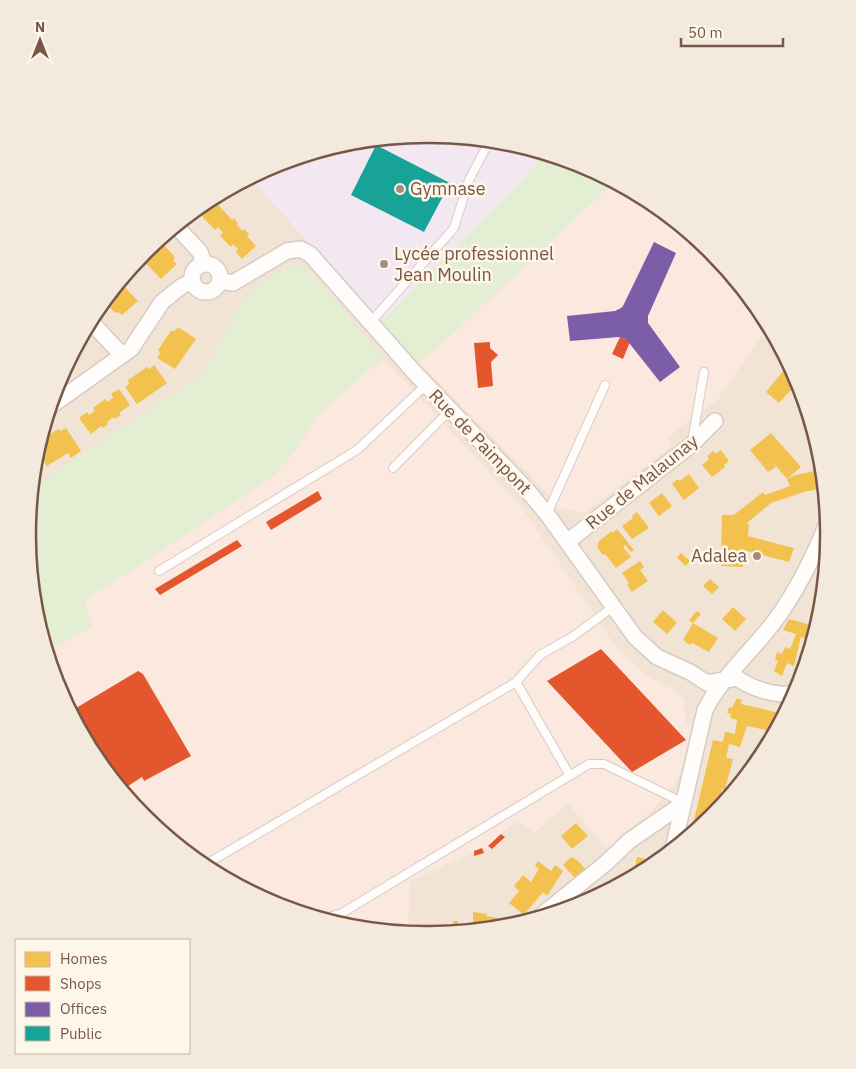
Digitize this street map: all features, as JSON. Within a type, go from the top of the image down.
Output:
[{"type":"street","points":[[181,231],[200,252],[204,264]]},
{"type":"street","name":"Rue de Paimpont","points":[[220,281],[233,283],[287,251],[300,249],[310,254],[449,411],[527,490],[547,514],[635,637],[657,657],[690,672],[707,683],[737,678],[749,686],[785,695]]},
{"type":"street","points":[[204,264],[213,265],[220,276],[220,281],[215,289],[206,292],[198,288],[193,281],[194,272],[200,265],[204,264]]},
{"type":"street","points":[[61,399],[131,348],[162,302],[182,286],[193,281]]},
{"type":"street","points":[[96,327],[122,355]]},
{"type":"street","name":"Rue de Malaunay","points":[[567,542],[691,445],[715,421]]},
{"type":"street","points":[[676,837],[704,710],[724,680],[776,620],[811,559],[820,539]]},
{"type":"street","points":[[554,905],[606,863],[629,841],[684,803]]},
{"type":"lane","points":[[370,323],[454,228],[469,180],[486,147]]},
{"type":"lane","points":[[691,445],[704,372]]},
{"type":"lane","points":[[158,571],[357,450],[426,385]]},
{"type":"lane","points":[[547,514],[606,385]]},
{"type":"lane","points":[[393,468],[449,411]]},
{"type":"lane","points":[[212,861],[516,682],[540,655],[572,637],[613,607]]},
{"type":"lane","points":[[516,682],[570,776]]},
{"type":"lane","points":[[336,915],[342,913],[589,764],[604,764],[684,803]]},
{"type":"shaded area","points":[[428,143],[454,144],[504,150],[529,156],[601,183],[624,195],[666,224],[705,257],[723,276],[754,317],[767,339],[790,385],[799,409],[812,458],[820,534],[819,560],[812,611],[806,636],[790,684],[779,708],[754,752],[739,773],[723,793],[686,829],[646,860],[624,874],[601,886],[554,905],[504,919],[479,923],[428,926],[402,925],[352,919],[327,913],[255,886],[232,874],[190,845],[151,812],[133,793],[102,752],[89,730],[66,684],[57,660],[44,611],[40,586],[37,560],[37,509],[44,458],[50,433],[66,385],[77,361],[102,317],[117,296],[133,276],[170,240],[210,209],[232,195],[255,183],[302,164],[352,150],[377,146]]},
{"type":"shaded area","name":"Lycée professionnel Jean Moulin","points":[[428,143],[479,146],[539,159],[527,176],[381,322],[255,183],[327,156],[377,146]]},
{"type":"shaded area","points":[[609,187],[646,209],[705,257],[739,296],[763,333],[718,399],[667,437],[673,445],[585,513],[558,508],[544,490],[419,362],[446,340]]},
{"type":"shaded area","points":[[383,358],[521,506],[615,646],[645,675],[671,689],[684,699],[686,723],[692,728],[681,771],[675,783],[655,807],[608,850],[568,803],[534,833],[517,820],[488,846],[410,881],[408,925],[352,919],[327,913],[278,896],[232,874],[210,860],[151,812],[133,793],[102,752],[77,708],[54,648],[93,626],[84,601],[270,479],[297,449],[317,416]]},
{"type":"green space","points":[[539,159],[578,173],[609,187],[446,340],[419,362],[381,322],[527,176]]},
{"type":"green space","points":[[298,266],[308,269],[383,358],[317,416],[297,449],[270,479],[84,601],[93,626],[54,648],[44,611],[37,560],[36,534],[40,483],[117,430],[199,378],[248,294],[283,269]]},
{"type":"building: Homes","points":[[218,204],[232,220],[234,218],[242,231],[244,229],[249,234],[247,236],[256,246],[242,259],[236,252],[238,249],[233,244],[231,247],[220,235],[223,233],[218,227],[215,230],[202,216]]},
{"type":"building: Homes","points":[[164,245],[175,257],[173,261],[177,264],[161,279],[146,263]]},
{"type":"building: Homes","points":[[124,287],[138,301],[122,315],[118,312],[115,313],[109,307]]},
{"type":"building: Homes","points":[[178,327],[196,339],[175,369],[157,358],[160,353],[158,350],[171,331],[175,331]]},
{"type":"building: Homes","points":[[154,365],[167,383],[137,404],[125,387],[129,384],[128,380],[147,367],[150,369]]},
{"type":"building: Homes","points":[[783,371],[792,389],[779,403],[766,392]]},
{"type":"building: Homes","points":[[119,389],[130,405],[119,413],[121,415],[115,419],[114,417],[103,428],[101,426],[91,434],[79,418],[87,412],[89,415],[95,411],[93,408],[105,399],[107,402],[113,398],[111,394]]},
{"type":"building: Homes","points":[[66,428],[81,451],[71,458],[68,453],[47,466],[44,461],[50,435],[58,429],[61,431]]},
{"type":"building: Homes","points":[[771,433],[801,467],[787,479],[771,460],[776,467],[768,472],[750,450]]},
{"type":"building: Homes","points":[[721,450],[729,461],[724,465],[725,467],[712,477],[702,465],[709,459],[707,456],[713,451],[715,454]]},
{"type":"building: Homes","points":[[814,471],[817,489],[771,503],[747,523],[749,525],[748,536],[794,548],[789,562],[743,550],[743,567],[721,566],[722,515],[734,515],[763,492],[765,495],[790,486],[787,479]]},
{"type":"building: Homes","points":[[689,474],[699,488],[684,500],[672,484]]},
{"type":"building: Homes","points":[[662,493],[672,506],[659,516],[649,503]]},
{"type":"building: Homes","points":[[637,512],[649,528],[632,539],[622,526],[633,518],[632,516]]},
{"type":"building: Homes","points":[[617,529],[634,550],[631,552],[625,545],[623,547],[631,557],[616,568],[597,547],[599,541]]},
{"type":"building: Homes","points":[[681,553],[690,561],[686,566],[677,558]]},
{"type":"building: Homes","points":[[640,561],[644,567],[640,570],[648,581],[632,592],[627,585],[629,583],[622,573]]},
{"type":"building: Homes","points":[[710,579],[719,587],[712,594],[703,586]]},
{"type":"building: Homes","points":[[733,607],[746,619],[735,631],[722,619]]},
{"type":"building: Homes","points":[[663,610],[677,623],[667,634],[653,622]]},
{"type":"building: Homes","points":[[697,611],[701,614],[693,623],[689,620]]},
{"type":"building: Homes","points":[[789,619],[809,624],[805,638],[801,637],[794,666],[787,663],[782,676],[774,671],[778,661],[775,660],[777,652],[782,654],[785,647],[790,649],[796,634],[783,630]]},
{"type":"building: Homes","points":[[693,623],[718,638],[709,652],[692,643],[690,645],[683,640]]},
{"type":"building: Homes","points":[[737,698],[742,700],[741,704],[777,712],[766,732],[766,730],[747,726],[740,747],[729,744],[726,758],[733,759],[725,790],[722,789],[720,796],[705,812],[694,820],[713,740],[723,742],[725,732],[735,734],[737,720],[730,718],[731,714],[727,713],[729,707],[732,708]]},
{"type":"building: Homes","points":[[576,823],[588,836],[572,849],[561,836]]},
{"type":"building: Homes","points":[[571,857],[578,861],[586,870],[575,878],[563,865]]},
{"type":"building: Homes","points":[[637,857],[646,860],[646,860],[635,867]]},
{"type":"building: Homes","points":[[538,861],[551,871],[555,865],[563,871],[547,896],[543,892],[523,914],[509,903],[519,891],[514,886],[523,875],[531,882],[539,869],[535,866]]},
{"type":"building: Homes","points":[[473,912],[498,918],[498,920],[473,923]]},
{"type":"building: Homes","points":[[453,921],[458,921],[458,925],[453,925]]},
{"type":"building: Shops","points":[[620,337],[630,342],[623,359],[612,354]]},
{"type":"building: Shops","points":[[490,342],[490,348],[498,355],[491,362],[493,386],[478,388],[474,343]]},
{"type":"building: Shops","points":[[318,491],[322,499],[271,530],[266,522]]},
{"type":"building: Shops","points":[[237,540],[242,546],[160,595],[155,589]]},
{"type":"building: Shops","points":[[601,649],[686,740],[632,772],[547,681]]},
{"type":"building: Shops","points":[[138,671],[143,674],[191,756],[144,781],[142,777],[128,786],[102,752],[77,708]]},
{"type":"building: Shops","points":[[501,834],[505,837],[492,849],[488,846]]},
{"type":"building: Shops","points":[[482,848],[484,853],[474,856],[474,851]]},
{"type":"building: Offices","points":[[654,242],[676,253],[648,316],[648,323],[680,367],[660,382],[626,339],[619,337],[570,341],[567,316],[615,311],[621,308]]},
{"type":"building: Public","name":"Gymnase","points":[[377,146],[450,183],[424,232],[351,195]]},
{"type":"place","name":"Gymnase","points":[[400,189]]},
{"type":"place","name":"Lycée professionnel Jean Moulin","points":[[384,264]]},
{"type":"place","name":"Adalea","points":[[757,556]]}]
